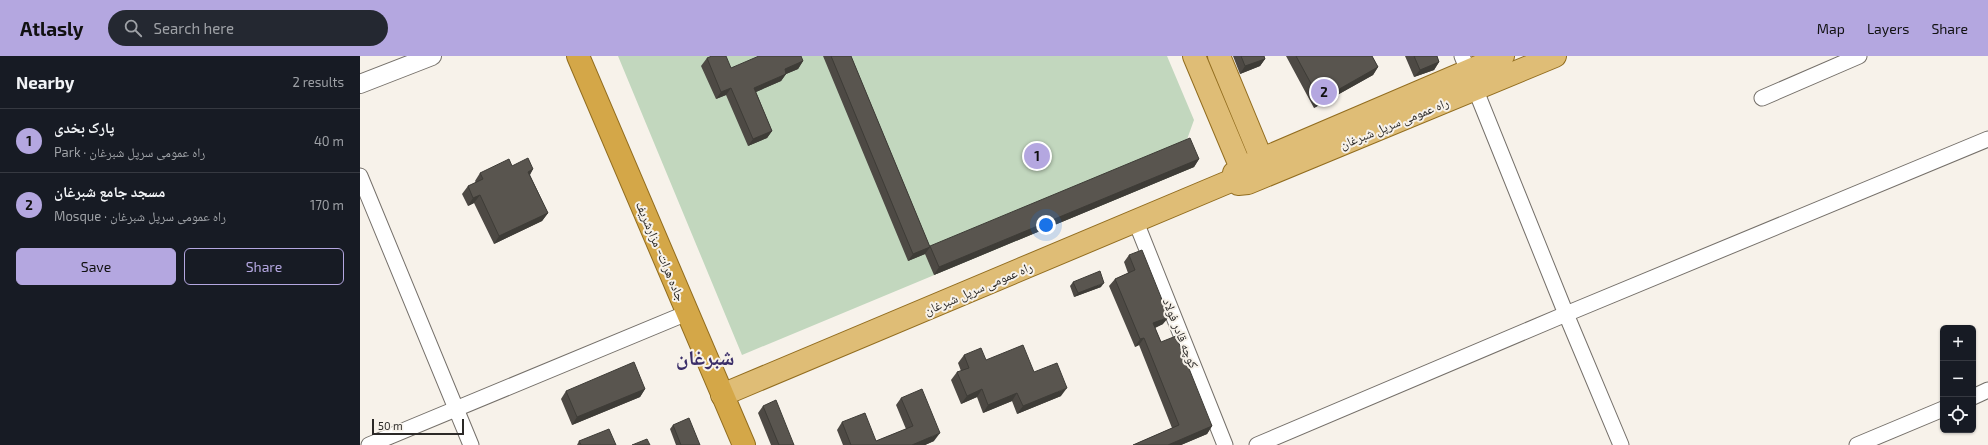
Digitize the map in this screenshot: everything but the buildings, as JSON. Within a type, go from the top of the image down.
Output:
[{"type":"highway","name":"جاده هرات- مزارشریف","points":[[578,56],[744,445]]},
{"type":"main road","points":[[1194,56],[1237,174]]},
{"type":"main road","points":[[1219,56],[1265,167]]},
{"type":"main road","name":"راه عمومی سرپل شبرغان","points":[[722,395],[1136,222],[1237,174],[1265,167],[1503,56]]},
{"type":"main road","name":"راه عمومی سرپل شبرغان","points":[[1469,72],[1555,56]]},
{"type":"street","points":[[360,84],[432,56]]},
{"type":"street","points":[[1762,98],[1859,56]]},
{"type":"street","points":[[1469,72],[1566,314],[1621,445]]},
{"type":"street","points":[[1257,445],[1566,314],[1988,139]]},
{"type":"street","points":[[360,176],[471,445]]},
{"type":"street","name":"کوچه قادر فولاد","points":[[1136,222],[1226,445]]},
{"type":"street","points":[[369,445],[687,313]]},
{"type":"street","points":[[1976,396],[1988,390]]},
{"type":"street","points":[[1857,445],[1940,410]]},
{"type":"green space","points":[[618,56],[1167,56],[1194,120],[1185,145],[1194,167],[742,355]]},
{"type":"place","name":"مسجد جامع شبرغان","points":[[1324,92]]},
{"type":"place","name":"پارک بخدی","points":[[1037,156]]},
{"type":"district","name":"شبرغان","points":[[705,356]]}]
